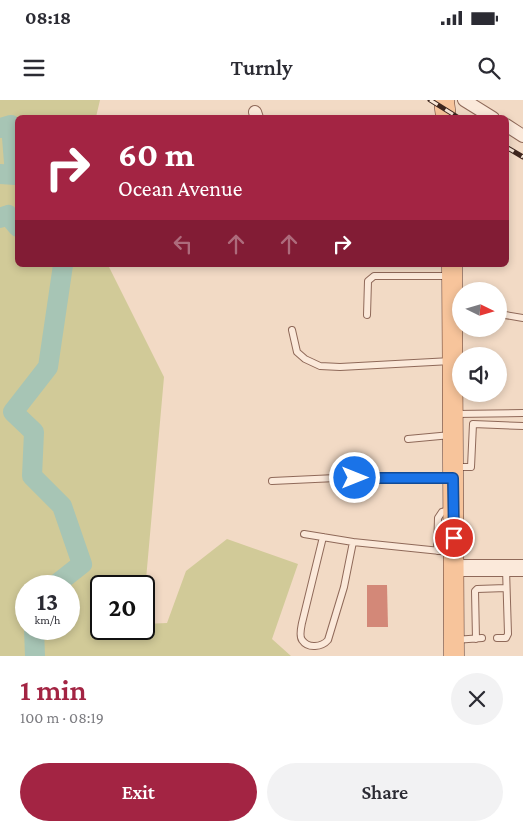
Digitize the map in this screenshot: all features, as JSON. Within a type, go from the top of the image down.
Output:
[{"type":"main road","points":[[452,402],[453,509],[448,557],[454,648]]},
{"type":"street","points":[[464,100],[488,115]]},
{"type":"street","points":[[509,128],[523,136]]},
{"type":"street","points":[[448,557],[506,568],[523,568]]},
{"type":"lane","points":[[367,315],[368,281],[374,276],[452,270]]},
{"type":"lane","points":[[508,316],[523,318]]},
{"type":"lane","points":[[292,330],[296,352],[305,359],[320,366],[340,367],[452,361]]},
{"type":"lane","points":[[452,414],[523,413]]},
{"type":"lane","points":[[272,481],[453,473],[471,467],[473,424],[523,426]]},
{"type":"lane","points":[[408,439],[452,435]]},
{"type":"lane","points":[[304,534],[448,557]]},
{"type":"lane","points":[[323,537],[302,623],[301,636],[302,641],[318,647],[328,640],[344,587],[352,542]]},
{"type":"lane","points":[[497,638],[506,638],[508,634],[506,568]]},
{"type":"lane","points":[[454,648],[479,639],[475,591],[477,589],[506,588]]},
{"type":"shaded area","points":[[0,100],[100,100],[96,115],[15,115],[15,267],[109,267],[164,377],[146,575],[90,575],[90,640],[155,640],[155,624],[167,623],[186,571],[227,539],[298,564],[272,639],[291,656],[0,656]]},
{"type":"building","points":[[367,585],[387,585],[388,627],[367,627]]},
{"type":"waterway","points":[[0,128],[11,125],[15,175],[0,174]]},
{"type":"waterway","points":[[0,218],[8,215],[15,223]]},
{"type":"waterway","points":[[63,267],[48,367],[13,412],[34,432],[32,476],[62,506],[82,564],[68,575]]},
{"type":"waterway","points":[[34,640],[35,656]]},
{"type":"railway","points":[[430,100],[454,115]]},
{"type":"railway","points":[[509,149],[523,157]]},
{"type":"route","points":[[355,478],[453,478],[454,538]]}]
